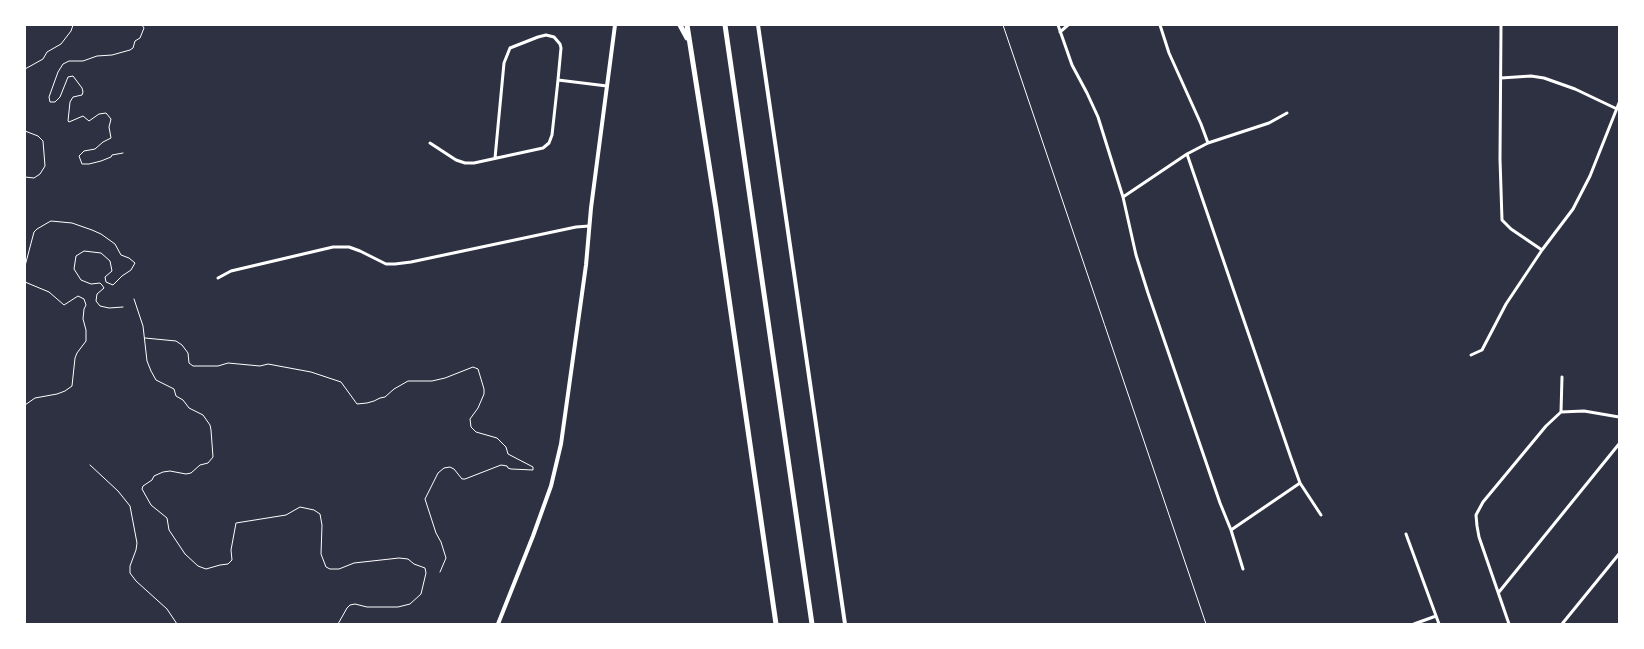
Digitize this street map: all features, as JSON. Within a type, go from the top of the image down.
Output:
[{"type":"highway","points":[[680,25],[689,40]]},
{"type":"highway","points":[[687,25],[714,191],[776,624]]},
{"type":"highway","points":[[725,25],[812,624]]},
{"type":"street","points":[[498,624],[551,486],[559,455],[586,265],[589,226],[615,25]]},
{"type":"street","points":[[758,25],[845,624]]},
{"type":"street","points":[[1058,25],[1072,64],[1098,117],[1123,197],[1136,255],[1148,293],[1231,530],[1242,568]]},
{"type":"street","points":[[1060,32],[1068,25]]},
{"type":"street","points":[[1160,25],[1169,53],[1208,143]]},
{"type":"street","points":[[1501,25],[1500,159],[1502,220],[1507,226],[1542,250]]},
{"type":"street","points":[[430,143],[456,160],[465,163],[474,163],[540,150],[546,146],[552,135],[561,48],[554,37],[546,35],[538,37],[510,48],[504,62],[494,159]]},
{"type":"street","points":[[1501,78],[1531,76],[1544,78],[1575,89],[1617,109]]},
{"type":"street","points":[[558,80],[607,86]]},
{"type":"street","points":[[1471,355],[1482,350],[1506,304],[1542,250],[1564,224],[1581,197],[1619,104]]},
{"type":"street","points":[[1123,197],[1187,154],[1208,143],[1269,123],[1287,113]]},
{"type":"street","points":[[1187,154],[1300,483],[1321,515]]},
{"type":"street","points":[[218,278],[231,271],[333,247],[349,247],[386,264],[395,264],[576,227],[589,226]]},
{"type":"street","points":[[1561,412],[1562,377]]},
{"type":"street","points":[[1509,624],[1479,537],[1476,515],[1483,502],[1546,426],[1561,412],[1584,411],[1619,416]]},
{"type":"street","points":[[1498,592],[1619,444]]},
{"type":"street","points":[[1231,530],[1300,483]]},
{"type":"street","points":[[1406,534],[1439,624]]},
{"type":"street","points":[[1562,624],[1619,554]]},
{"type":"street","points":[[1414,624],[1436,616]]},
{"type":"path","points":[[25,69],[61,44],[71,31],[73,25]]},
{"type":"path","points":[[123,153],[89,164],[82,164],[79,156],[84,151],[95,149],[111,138],[109,127],[111,119],[106,113],[99,114],[89,121],[82,116],[68,121],[70,102],[73,97],[82,95],[83,92],[73,76],[68,77],[60,97],[55,102],[50,102],[49,97],[63,64],[69,61],[84,61],[92,57],[112,55],[130,50],[140,38],[144,28],[142,25]]},
{"type":"path","points":[[1003,25],[1206,624]]},
{"type":"path","points":[[25,131],[38,136],[44,142],[45,166],[40,174],[34,178],[25,177]]},
{"type":"path","points":[[25,266],[34,232],[49,222],[72,224],[92,230],[115,244],[121,255],[135,263],[131,270],[113,285],[106,282],[105,277],[112,271],[110,261],[101,253],[84,251],[76,256],[74,269],[81,280],[91,284],[100,283],[102,285],[104,288],[97,294],[96,301],[100,306],[109,308],[123,307]]},
{"type":"path","points":[[25,282],[49,292],[64,304],[78,296],[84,299],[86,305],[84,309],[86,341],[75,358],[72,386],[57,394],[35,398],[25,405]]},
{"type":"path","points":[[134,299],[143,326],[148,361],[156,380],[174,389],[176,396],[183,400],[189,408],[203,415],[210,425],[213,457],[208,463],[200,465],[191,473],[170,471],[157,475],[143,486],[142,489],[147,500],[167,518],[170,530],[185,554],[198,566],[206,569],[231,562],[236,523],[286,515],[300,507],[314,510],[320,514],[322,525],[321,554],[326,566],[330,568],[339,569],[354,563],[399,558],[408,559],[414,564],[425,568],[425,579],[420,594],[410,604],[398,607],[350,605],[346,608],[338,624]]},
{"type":"path","points":[[145,338],[176,341],[188,353],[189,363],[193,366],[218,366],[228,363],[260,366],[268,364],[311,372],[341,382],[357,404],[385,397],[408,381],[432,381],[473,367],[478,369],[484,394],[478,408],[470,419],[471,427],[476,432],[497,438],[506,447],[508,454],[533,467],[533,470],[511,469],[500,465],[465,479],[462,479],[454,468],[450,467],[444,468],[438,473],[425,499],[446,558],[440,572]]},
{"type":"path","points":[[90,465],[113,485],[130,506],[137,543],[130,566],[130,573],[144,589],[167,609],[177,624]]}]
